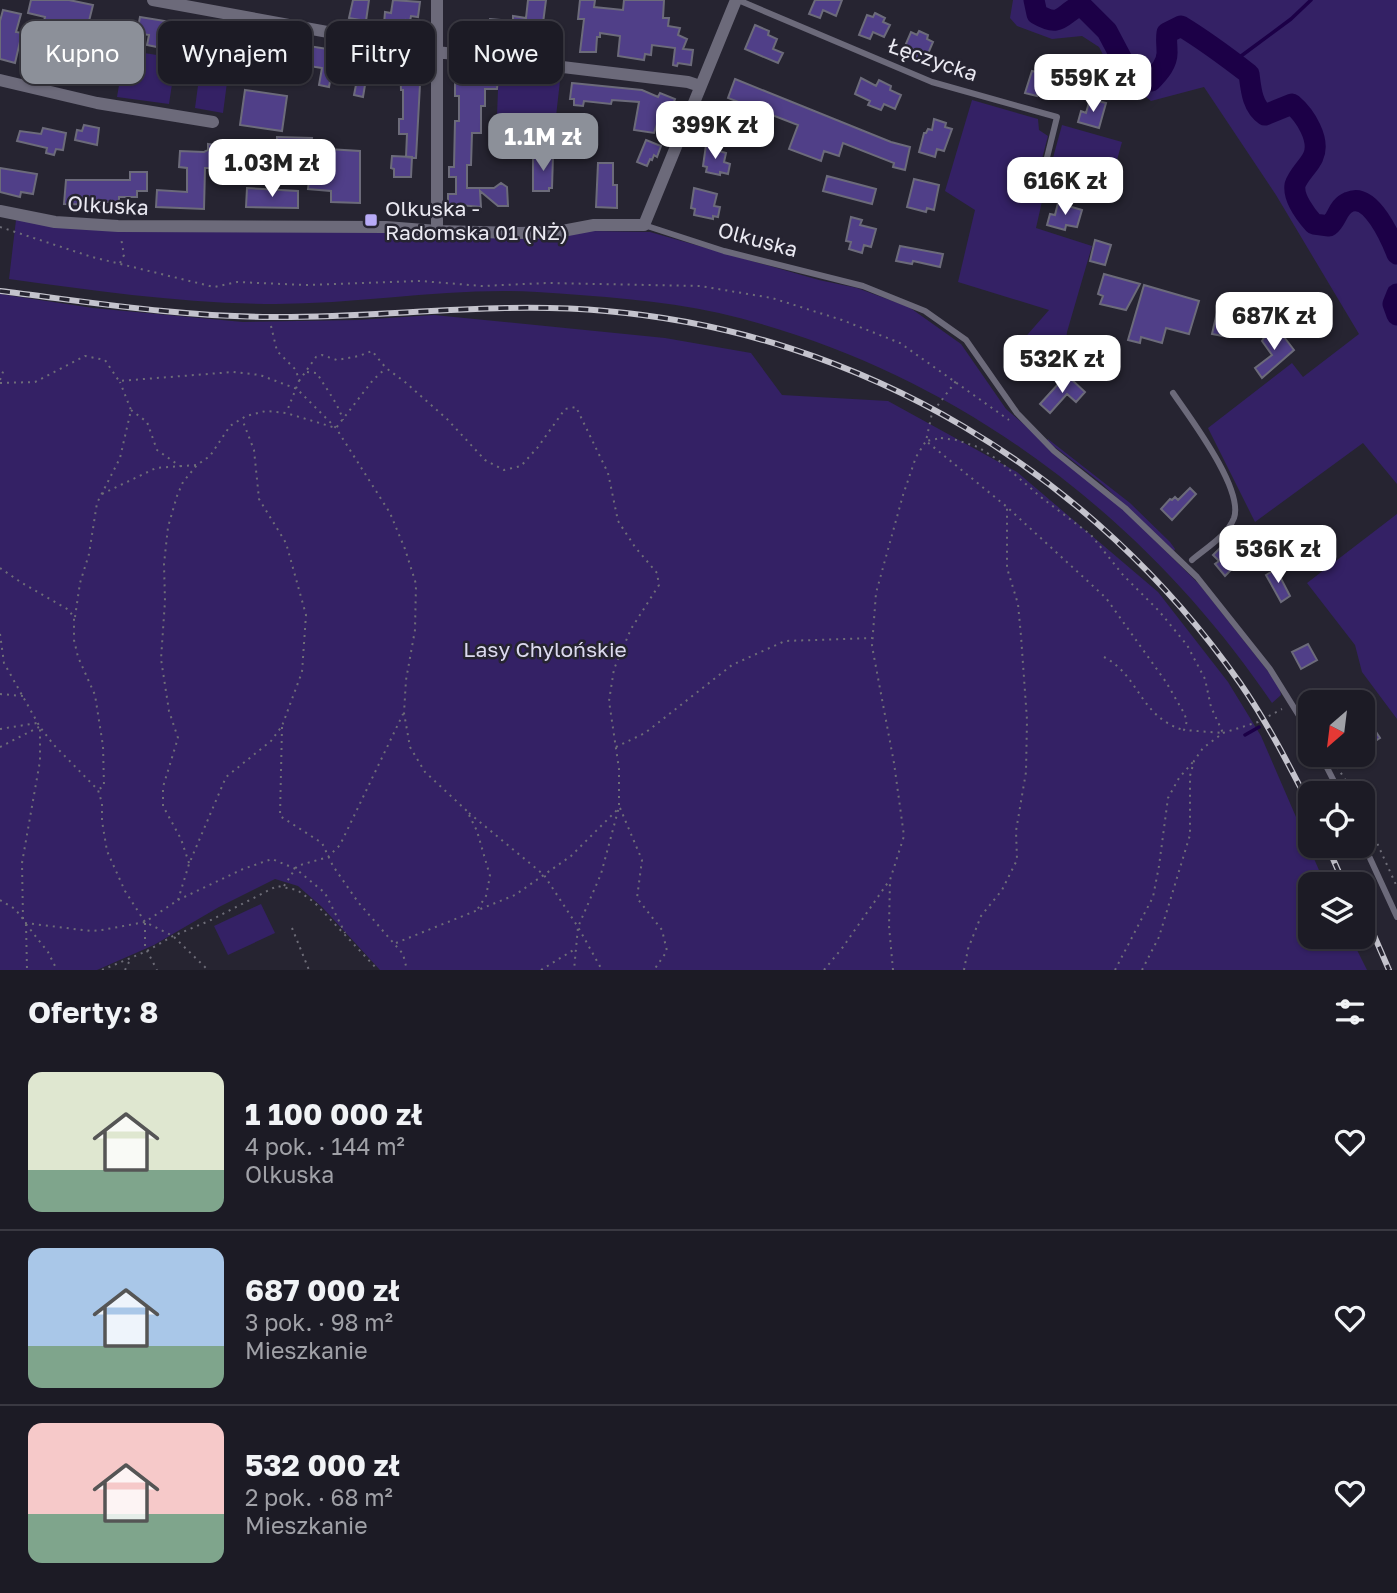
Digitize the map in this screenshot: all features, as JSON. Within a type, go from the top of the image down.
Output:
[{"type":"street","points":[[152,0],[437,52],[675,80],[700,86]]},
{"type":"street","points":[[437,0],[437,231]]},
{"type":"street","name":"Łęczycka","points":[[644,225],[737,0]]},
{"type":"street","points":[[0,80],[97,103],[214,122]]},
{"type":"street","name":"Olkuska","points":[[0,211],[55,222],[118,226],[386,227],[437,231],[557,232],[594,225],[644,225]]},
{"type":"lane","name":"Łęczycka","points":[[737,0],[932,82],[1057,117],[1041,182]]},
{"type":"lane","name":"Olkuska","points":[[644,225],[724,251],[863,286],[925,311],[966,340],[1017,412],[1054,451],[1125,508],[1197,577],[1251,642],[1298,714]]},
{"type":"lane","points":[[1173,394],[1231,484],[1237,505],[1233,519],[1224,533],[1192,560]]},
{"type":"lane","points":[[1370,858],[1397,917]]},
{"type":"path","points":[[118,226],[124,256],[120,264]]},
{"type":"path","points":[[0,227],[92,257],[214,287],[237,282],[305,285],[421,281],[482,286],[547,283],[700,286],[772,298],[842,320],[900,343],[1010,420],[1033,429]]},
{"type":"path","points":[[271,326],[277,351],[296,370],[299,381]]},
{"type":"path","points":[[286,413],[299,381],[316,357],[322,355],[337,360],[372,351],[386,368],[447,419],[485,460],[505,470],[521,466],[565,409],[576,407],[608,472],[618,521],[657,573],[659,585],[631,628],[614,669],[610,701],[619,769],[619,807],[601,874],[578,927],[574,970]]},
{"type":"path","points":[[4,369],[0,381],[34,382],[85,356],[105,360],[119,380],[131,410],[147,422],[158,450],[181,467]]},
{"type":"path","points":[[336,428],[373,380],[386,368]]},
{"type":"path","points":[[306,371],[317,373],[338,406],[343,421]]},
{"type":"path","points":[[119,380],[233,372],[260,375],[297,389],[336,428],[390,513],[416,583],[415,630],[406,680],[404,713],[410,747],[425,772],[544,875],[602,970]]},
{"type":"path","points":[[893,970],[889,926],[890,880],[904,836],[894,763],[872,646],[876,593],[916,457],[926,441],[932,413],[957,381]]},
{"type":"path","points":[[98,790],[104,786],[103,746],[95,695],[78,657],[74,640],[74,618],[80,583],[89,554],[97,503],[120,458],[131,410]]},
{"type":"path","points":[[189,864],[181,839],[163,806],[163,787],[178,738],[169,711],[162,659],[166,601],[164,564],[168,527],[177,496],[183,482],[210,456],[230,426],[242,419],[266,411],[286,413],[336,428]]},
{"type":"path","points":[[178,900],[189,864],[226,777],[271,741],[282,726],[302,672],[306,615],[286,543],[259,499],[254,450],[242,419]]},
{"type":"path","points":[[926,441],[948,439],[978,447],[998,460],[1091,536],[1187,645],[1205,679],[1211,707],[1223,733]]},
{"type":"path","points":[[926,441],[1007,507],[1106,598],[1166,682],[1184,713],[1187,721],[1184,730]]},
{"type":"path","points":[[102,494],[156,468],[197,466]]},
{"type":"path","points":[[964,970],[968,949],[981,916],[1002,890],[1017,860],[1016,831],[1026,772],[1026,707],[1018,604],[1007,568],[1007,507]]},
{"type":"path","points":[[0,568],[69,610],[74,618]]},
{"type":"path","points":[[0,634],[4,663],[40,727],[98,790],[107,850],[125,891],[145,922],[173,936],[208,970]]},
{"type":"path","points":[[616,747],[645,733],[732,665],[785,641],[873,638]]},
{"type":"path","points":[[1104,657],[1124,673],[1162,721],[1184,730],[1223,733]]},
{"type":"path","points":[[0,661],[4,663]]},
{"type":"path","points":[[0,694],[23,696]]},
{"type":"path","points":[[1115,970],[1153,897],[1168,798],[1179,778],[1203,748],[1223,733],[1258,722],[1291,702]]},
{"type":"path","points":[[283,887],[296,869],[312,860],[328,857],[340,845],[404,713]]},
{"type":"path","points":[[0,729],[38,723]]},
{"type":"path","points":[[282,726],[280,816],[321,844],[358,902],[404,954],[407,970]]},
{"type":"path","points":[[0,747],[40,727]]},
{"type":"path","points":[[23,919],[22,863],[40,761],[40,727]]},
{"type":"path","points":[[1142,970],[1159,937],[1190,835],[1190,776],[1194,761]]},
{"type":"path","points":[[395,943],[515,895],[572,856],[619,807]]},
{"type":"path","points":[[619,807],[642,860],[637,898],[662,930],[667,951],[654,970]]},
{"type":"path","points":[[467,811],[477,831],[490,876],[486,896],[477,910]]},
{"type":"path","points":[[1375,838],[1397,887]]},
{"type":"path","points":[[25,923],[91,931],[145,922],[178,900],[243,869],[272,859],[296,869],[325,893],[347,937]]},
{"type":"path","points":[[824,970],[890,880]]},
{"type":"path","points":[[102,970],[147,951],[273,888],[283,887],[297,890],[314,902],[378,970]]},
{"type":"path","points":[[0,900],[15,909],[57,970]]},
{"type":"path","points":[[145,922],[145,947],[157,970]]},
{"type":"path","points":[[25,923],[27,970]]},
{"type":"path","points":[[292,928],[309,970]]},
{"type":"path","points":[[541,970],[576,948]]},
{"type":"path","points":[[125,970],[132,956]]},
{"type":"green space","points":[[1013,0],[1397,0],[1397,484],[1363,443],[1255,522],[1208,428],[1292,363],[1303,377],[1359,334],[1276,195],[1204,87],[1151,101],[1110,68],[1099,47],[1082,36],[1052,39],[1017,26],[1010,18]]},
{"type":"green space","points":[[144,53],[158,55],[158,84],[172,84],[169,104],[117,97],[119,84],[144,84]]},
{"type":"green space","points":[[198,84],[227,84],[223,113],[195,108]]},
{"type":"green space","points":[[498,84],[560,84],[553,143],[496,140]]},
{"type":"green space","points":[[972,100],[1038,119],[1039,130],[1048,136],[1035,185],[1045,188],[1036,228],[1092,246],[1067,332],[1065,348],[1073,353],[1059,368],[1049,361],[1036,368],[1038,380],[1007,358],[1049,310],[958,282],[975,210],[945,191]]},
{"type":"green space","points":[[1062,125],[1122,142],[1108,192],[1048,176]]},
{"type":"green space","points":[[16,220],[189,232],[385,232],[456,238],[527,237],[591,231],[650,232],[819,280],[857,288],[909,307],[961,344],[1006,409],[1123,509],[1199,584],[1279,685],[1281,695],[1272,703],[1220,633],[1163,569],[1100,509],[1032,456],[960,409],[883,369],[803,337],[719,313],[652,302],[583,295],[505,291],[276,304],[142,296],[9,279]]},
{"type":"green space","name":"Lasy Chylońskie","points":[[0,294],[93,308],[243,322],[358,320],[434,315],[665,338],[751,353],[782,395],[888,401],[1017,472],[1158,592],[1228,682],[1261,736],[1298,822],[1298,858],[1314,858],[1320,872],[1298,872],[1298,949],[1356,949],[1367,970],[380,970],[322,907],[298,886],[275,879],[219,907],[154,945],[97,970],[0,970]]},
{"type":"green space","points":[[1048,439],[1130,503],[1170,542],[1174,551],[1101,483],[1047,441]]},
{"type":"green space","points":[[1397,514],[1397,719],[1362,672],[1355,645],[1307,583]]},
{"type":"green space","points":[[261,904],[275,933],[228,955],[214,926]]},
{"type":"building","points":[[31,0],[69,0],[93,5],[89,21],[44,21],[45,17],[28,13]]},
{"type":"building","points":[[353,0],[369,0],[366,21],[349,18]]},
{"type":"building","points":[[393,0],[420,2],[418,17],[411,16],[410,21],[384,21],[385,12],[391,13]]},
{"type":"building","points":[[528,0],[546,0],[543,21],[513,21],[513,16],[526,18]]},
{"type":"building","points":[[580,0],[595,0],[594,7],[623,10],[624,0],[664,0],[663,18],[669,18],[668,26],[680,28],[678,35],[687,39],[683,49],[693,50],[691,65],[673,65],[675,48],[652,45],[651,55],[645,54],[644,60],[618,56],[620,36],[600,33],[600,37],[597,37],[596,52],[580,52],[584,19],[578,19]]},
{"type":"building","points":[[815,0],[842,0],[836,16],[823,10],[820,18],[809,14]]},
{"type":"building","points":[[3,10],[21,14],[16,32],[21,33],[21,37],[15,63],[0,59],[0,21]]},
{"type":"building","points":[[875,13],[885,18],[883,22],[890,25],[884,37],[873,32],[870,39],[859,35],[867,15],[873,17]]},
{"type":"building","points":[[140,17],[165,21],[158,21],[157,47],[147,45],[149,35],[144,34],[144,21],[139,21]]},
{"type":"building","points":[[755,25],[769,31],[768,35],[777,39],[773,49],[783,53],[778,63],[745,49]]},
{"type":"building","points":[[919,31],[928,35],[927,39],[933,42],[924,63],[914,58],[917,51],[905,46],[911,32],[917,35]]},
{"type":"building","points":[[312,47],[326,49],[326,84],[330,84],[329,87],[319,85],[322,68],[312,66]]},
{"type":"building","points":[[1032,71],[1051,75],[1049,79],[1056,81],[1052,94],[1038,91],[1037,96],[1025,93]]},
{"type":"building","points":[[861,78],[876,86],[879,80],[901,95],[895,109],[884,104],[881,110],[868,105],[870,101],[855,94]]},
{"type":"building","points":[[735,79],[891,142],[910,147],[905,170],[843,143],[839,156],[824,151],[821,161],[789,149],[798,125],[728,98]]},
{"type":"building","points":[[572,83],[642,90],[658,97],[660,93],[675,99],[664,127],[657,124],[654,133],[634,130],[639,102],[612,100],[611,104],[584,101],[583,106],[574,105],[574,99],[570,99]]},
{"type":"building","points":[[356,84],[365,84],[363,97],[354,95]]},
{"type":"building","points":[[401,84],[420,84],[416,158],[406,157],[407,134],[399,134],[399,119],[403,119]]},
{"type":"building","points":[[455,84],[497,84],[497,89],[485,89],[485,106],[481,106],[481,133],[472,133],[467,188],[494,188],[501,183],[507,187],[508,206],[498,206],[480,191],[481,207],[448,204],[448,194],[456,194],[456,177],[449,177],[449,167],[454,167],[455,121],[459,121],[459,96],[455,96]]},
{"type":"building","points":[[245,90],[287,96],[282,131],[240,125]]},
{"type":"building","points":[[1090,99],[1106,103],[1099,128],[1078,122],[1081,111],[1086,113]]},
{"type":"building","points":[[934,119],[946,123],[945,127],[952,129],[944,151],[937,149],[935,157],[919,152],[924,133],[928,129],[932,130]]},
{"type":"building","points":[[84,125],[99,128],[97,145],[75,140],[77,130],[82,131]]},
{"type":"building","points":[[43,128],[66,133],[63,150],[56,149],[54,155],[46,153],[47,148],[17,141],[20,131],[41,134]]},
{"type":"building","points":[[277,137],[312,138],[311,148],[360,151],[360,203],[331,202],[331,191],[308,189],[309,180],[276,175]]},
{"type":"building","points":[[646,140],[661,146],[657,157],[654,155],[647,166],[637,162]]},
{"type":"building","points":[[208,144],[236,148],[235,152],[255,155],[253,172],[211,165],[211,168],[205,168],[204,209],[156,207],[157,190],[187,192],[187,168],[179,167],[180,151],[204,152],[208,150]]},
{"type":"building","points":[[706,145],[720,148],[719,151],[726,153],[724,162],[730,164],[728,174],[706,172],[707,167],[703,166]]},
{"type":"building","points":[[533,155],[553,155],[552,188],[549,188],[549,191],[533,191]]},
{"type":"building","points":[[392,156],[412,157],[411,177],[394,177],[394,169],[391,168]]},
{"type":"building","points":[[598,163],[613,163],[617,208],[596,207]]},
{"type":"building","points":[[0,168],[37,174],[33,194],[21,192],[20,197],[0,192]]},
{"type":"building","points":[[130,172],[147,172],[147,191],[137,191],[137,197],[119,197],[119,202],[105,202],[105,205],[64,204],[66,180],[130,180]]},
{"type":"building","points":[[827,176],[876,189],[872,204],[823,191]]},
{"type":"building","points":[[914,179],[939,185],[934,210],[927,208],[926,212],[907,207]]},
{"type":"building","points":[[247,188],[298,191],[298,208],[246,207]]},
{"type":"building","points":[[694,188],[717,194],[714,206],[720,207],[718,217],[713,216],[713,219],[694,215],[695,209],[691,208]]},
{"type":"building","points":[[1058,203],[1082,210],[1077,227],[1066,225],[1065,230],[1047,225],[1050,214],[1055,215]]},
{"type":"building","points":[[851,217],[862,220],[860,225],[876,229],[871,247],[864,245],[862,253],[849,249],[851,242],[846,241]]},
{"type":"building","points":[[1095,240],[1111,245],[1105,265],[1090,261]]},
{"type":"building","points":[[900,246],[943,254],[940,267],[913,261],[912,264],[896,261]]},
{"type":"building","points":[[1104,274],[1140,284],[1126,310],[1100,304],[1103,296],[1098,294]]},
{"type":"building","points":[[1144,285],[1199,301],[1189,334],[1166,328],[1162,343],[1141,337],[1140,343],[1128,340]]},
{"type":"building","points":[[1222,297],[1246,303],[1250,319],[1245,324],[1238,322],[1225,329],[1223,336],[1212,334],[1217,303],[1221,302]]},
{"type":"building","points":[[1278,329],[1294,350],[1262,378],[1255,368],[1272,355],[1262,341],[1265,336]]},
{"type":"building","points":[[1070,378],[1085,392],[1076,402],[1067,394],[1050,413],[1040,404],[1060,382],[1064,386]]},
{"type":"building","points":[[1190,488],[1196,494],[1172,520],[1161,509],[1170,499],[1175,497],[1178,500]]},
{"type":"building","points":[[1314,533],[1324,546],[1308,558],[1298,545]]},
{"type":"building","points":[[1220,548],[1235,566],[1225,576],[1215,564],[1219,561],[1213,555]]},
{"type":"building","points":[[1276,569],[1290,596],[1281,602],[1266,575]]},
{"type":"building","points":[[1308,644],[1317,660],[1301,669],[1292,652]]},
{"type":"waterway","points":[[1034,0],[1037,14],[1052,20],[1061,18],[1081,5],[1107,31],[1126,67],[1151,81],[1166,60],[1167,33],[1181,26],[1207,43],[1249,74],[1255,102],[1265,115],[1292,104],[1306,121],[1313,136],[1315,150],[1296,181],[1295,190],[1301,206],[1314,224],[1329,226],[1345,204],[1357,201],[1365,204],[1379,219],[1397,254]]},
{"type":"waterway","points":[[1233,62],[1291,19],[1311,0]]},
{"type":"waterway","points":[[1397,294],[1393,304],[1397,315]]},
{"type":"waterway","points":[[1245,735],[1259,727]]},
{"type":"railway","points":[[0,291],[136,308],[238,316],[314,317],[522,308],[606,311],[700,325],[792,349],[880,383],[964,426],[1042,479],[1115,539],[1181,608],[1240,683],[1269,728],[1298,783]]},
{"type":"railway","points":[[1333,858],[1339,872]]},
{"type":"railway","points":[[1375,938],[1389,970]]},
{"type":"place","name":"Olkuska - Radomska 01 (NŻ)","points":[[371,220]]}]
